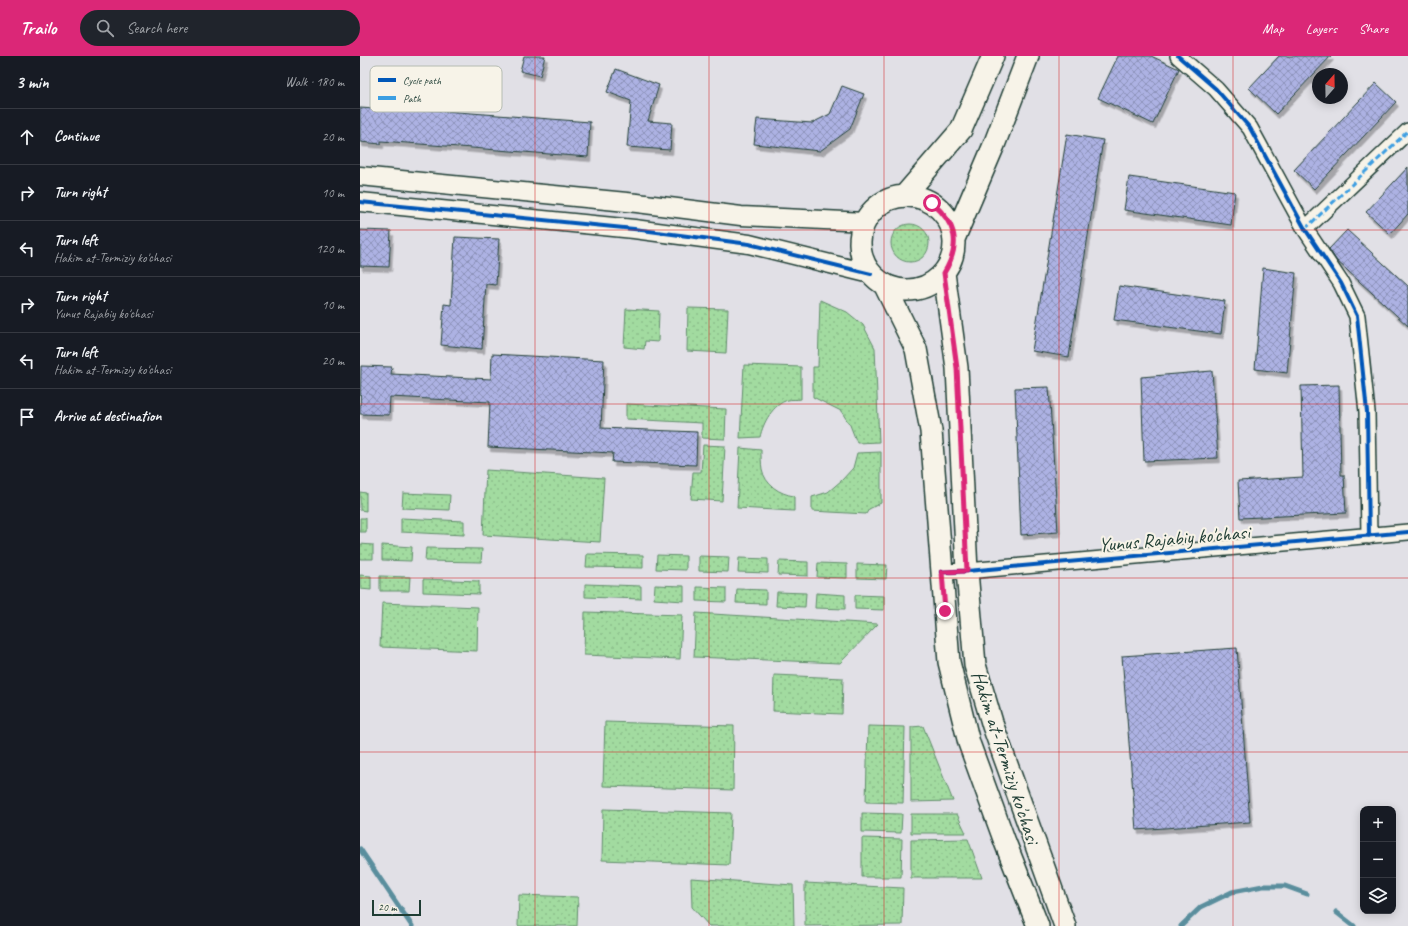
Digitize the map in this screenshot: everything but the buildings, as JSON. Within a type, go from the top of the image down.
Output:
[{"type":"main road","points":[[904,196],[961,130],[993,56]]},
{"type":"main road","points":[[954,239],[994,145],[1028,56]]},
{"type":"main road","points":[[904,196],[918,197],[932,203],[943,212],[951,225],[954,239],[954,251],[950,263],[944,273],[931,284],[916,289],[899,289],[878,279],[864,262],[860,249],[860,235],[865,222],[874,209],[888,200],[904,196]]},
{"type":"main road","name":"Hakim at-Termiziy ko'chasi","points":[[944,273],[957,368],[967,571],[975,665],[993,726],[1065,926]]},
{"type":"main road","name":"Hakim at-Termiziy ko'chasi","points":[[878,279],[916,349],[931,431],[949,662],[969,743],[1005,842],[1038,926]]},
{"type":"street","points":[[1178,56],[1216,89],[1250,128],[1306,230],[1342,283],[1357,316],[1367,412],[1369,536]]},
{"type":"street","points":[[1306,230],[1408,130]]},
{"type":"street","points":[[360,176],[637,203],[741,216],[865,222]]},
{"type":"street","points":[[360,202],[634,229],[749,244],[878,279]]},
{"type":"street","name":"Yunus Rajabiy ko'chasi","points":[[942,572],[1408,532]]},
{"type":"green space","points":[[906,224],[914,224],[921,227],[926,232],[929,243],[926,254],[921,259],[914,262],[906,262],[899,259],[894,254],[891,247],[891,239],[894,232],[899,227]]},
{"type":"green space","points":[[820,300],[847,312],[863,325],[875,348],[879,442],[857,443],[850,425],[841,411],[813,397],[813,367],[818,367]]},
{"type":"green space","points":[[688,308],[728,309],[726,353],[687,351]]},
{"type":"green space","points":[[626,309],[659,311],[658,342],[645,341],[644,349],[624,347]]},
{"type":"green space","points":[[744,365],[801,367],[801,399],[788,400],[773,410],[766,420],[760,437],[740,438]]},
{"type":"green space","points":[[626,404],[726,409],[725,439],[702,438],[702,423],[626,419]]},
{"type":"green space","points":[[703,445],[725,446],[722,501],[691,499],[693,472],[701,472]]},
{"type":"green space","points":[[740,448],[761,450],[762,469],[766,480],[779,491],[794,496],[794,511],[737,508]]},
{"type":"green space","points":[[881,452],[881,503],[869,509],[866,514],[812,511],[812,497],[828,492],[842,480],[853,468],[857,453]]},
{"type":"green space","points":[[486,470],[604,478],[600,542],[483,535]]},
{"type":"green space","points":[[360,492],[366,493],[366,511],[360,510]]},
{"type":"green space","points":[[403,493],[450,495],[449,510],[402,508]]},
{"type":"green space","points":[[360,518],[366,518],[366,532],[360,532]]},
{"type":"green space","points":[[401,518],[464,521],[464,535],[401,532]]},
{"type":"green space","points":[[360,544],[373,545],[373,559],[360,559]]},
{"type":"green space","points":[[382,545],[412,547],[411,561],[382,560]]},
{"type":"green space","points":[[426,548],[482,549],[481,562],[425,561]]},
{"type":"green space","points":[[587,554],[643,555],[643,568],[586,567]]},
{"type":"green space","points":[[657,555],[686,556],[686,570],[656,569]]},
{"type":"green space","points":[[699,556],[729,557],[728,572],[699,571]]},
{"type":"green space","points":[[739,558],[768,559],[768,573],[738,572]]},
{"type":"green space","points":[[779,561],[808,562],[808,576],[778,575]]},
{"type":"green space","points":[[818,563],[847,564],[847,578],[817,577]]},
{"type":"green space","points":[[857,564],[887,565],[886,579],[857,578]]},
{"type":"green space","points":[[360,575],[371,576],[371,590],[360,589]]},
{"type":"green space","points":[[380,576],[410,577],[409,591],[380,591]]},
{"type":"green space","points":[[423,579],[479,581],[479,594],[423,592]]},
{"type":"green space","points":[[585,584],[641,586],[641,599],[585,597]]},
{"type":"green space","points":[[655,585],[684,586],[684,601],[654,599]]},
{"type":"green space","points":[[697,587],[726,588],[726,602],[697,601]]},
{"type":"green space","points":[[737,589],[766,590],[766,604],[736,603]]},
{"type":"green space","points":[[777,592],[806,593],[805,607],[776,606]]},
{"type":"green space","points":[[816,593],[845,595],[845,609],[815,608]]},
{"type":"green space","points":[[855,595],[884,596],[884,610],[855,609]]},
{"type":"green space","points":[[382,603],[478,607],[477,651],[380,647]]},
{"type":"green space","points":[[585,612],[682,615],[680,659],[584,655]]},
{"type":"green space","points":[[696,613],[878,624],[840,663],[694,657]]},
{"type":"green space","points":[[774,675],[843,678],[842,714],[773,711]]},
{"type":"green space","points":[[605,722],[734,726],[733,790],[603,786]]},
{"type":"green space","points":[[868,726],[905,727],[903,803],[866,802]]},
{"type":"green space","points":[[923,726],[953,801],[911,802],[911,727]]},
{"type":"green space","points":[[603,809],[731,813],[729,865],[602,860]]},
{"type":"green space","points":[[862,813],[902,814],[901,833],[862,832]]},
{"type":"green space","points":[[911,814],[957,814],[966,833],[911,833]]},
{"type":"green space","points":[[862,838],[902,839],[901,877],[862,877]]},
{"type":"green space","points":[[968,839],[982,878],[911,878],[911,840]]},
{"type":"green space","points":[[691,878],[793,885],[794,926],[709,926],[692,907]]},
{"type":"green space","points":[[805,883],[903,888],[902,925],[805,926]]},
{"type":"green space","points":[[519,895],[578,897],[577,926],[518,926]]},
{"type":"waterway","points":[[360,849],[412,926]]},
{"type":"waterway","points":[[1181,926],[1201,907],[1232,892],[1263,886],[1285,886],[1307,894]]},
{"type":"waterway","points":[[1336,912],[1354,926]]},
{"type":"marked path","points":[[1305,229],[1408,131]]},
{"type":"cycle path","points":[[1178,56],[1216,89],[1250,128],[1305,229],[1341,283],[1357,316],[1367,412],[1369,536]]},
{"type":"cycle path","points":[[360,202],[634,229],[749,244],[871,274]]},
{"type":"cycle path","points":[[942,572],[1408,532]]},
{"type":"route","points":[[932,203],[943,212],[951,225],[954,239],[954,251],[950,263],[944,273],[957,368],[967,571],[942,572],[945,611]]}]
